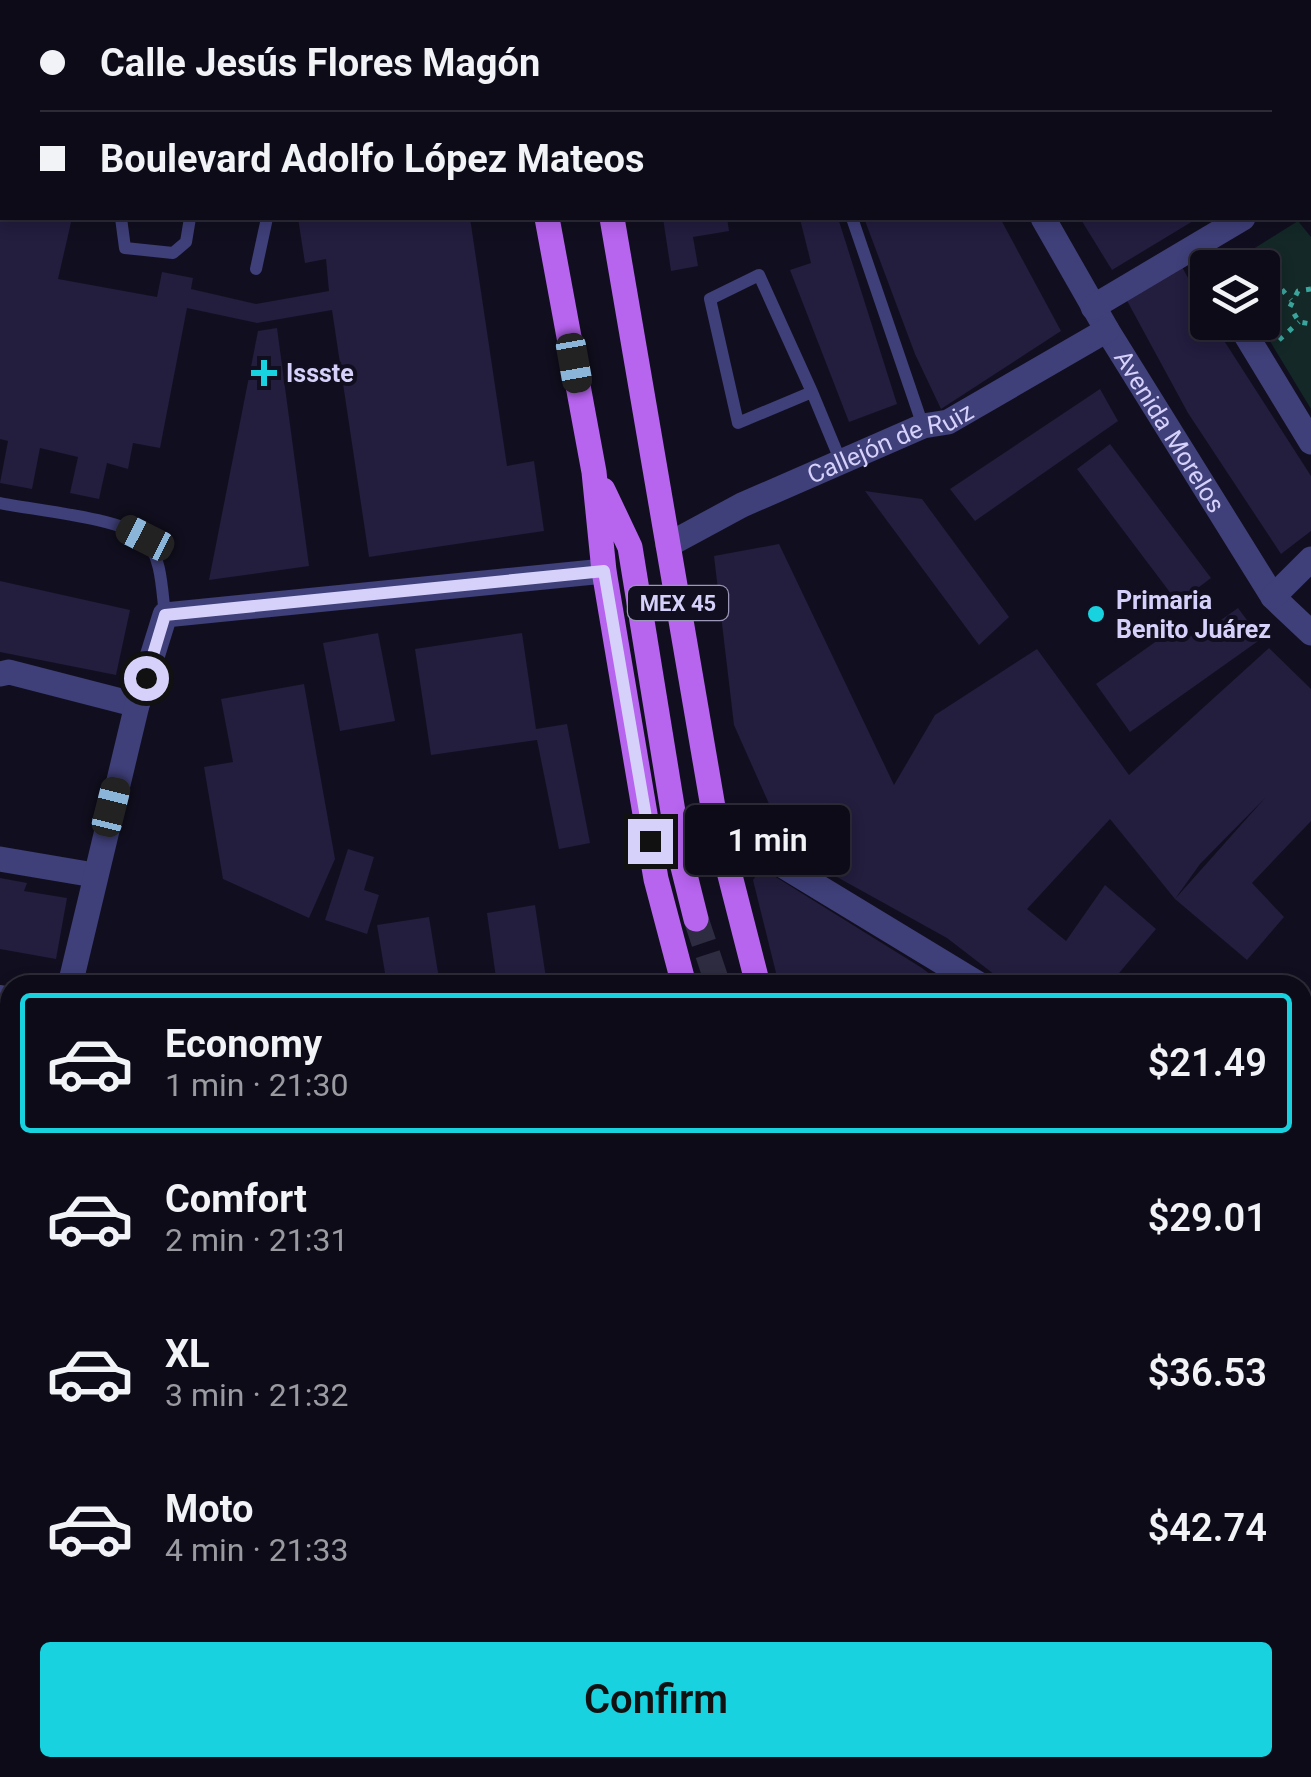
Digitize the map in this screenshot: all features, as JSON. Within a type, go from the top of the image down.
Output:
[{"type":"main road","name":"MEX 45","points":[[547,220],[594,472],[604,571],[656,879],[681,975]]},
{"type":"main road","name":"MEX 45","points":[[612,220],[714,813],[755,975]]},
{"type":"main road","points":[[594,472],[630,548],[680,855],[696,919]]},
{"type":"street","name":"Avenida Morelos","points":[[1044,220],[1093,307],[1273,597],[1311,632]]},
{"type":"street","points":[[1093,307],[1241,220]]},
{"type":"street","name":"Callejón de Ruiz","points":[[668,546],[742,504],[923,426],[948,422],[1107,330]]},
{"type":"street","points":[[1249,340],[1311,442]]},
{"type":"street","points":[[1273,597],[1311,559]]},
{"type":"street","points":[[72,975],[137,704],[165,615],[604,571]]},
{"type":"street","points":[[0,674],[9,672],[137,704]]},
{"type":"street","points":[[714,813],[764,854],[964,975]]},
{"type":"street","points":[[0,860],[94,875]]},
{"type":"lane","points":[[121,220],[125,248],[173,253],[186,242],[190,220]]},
{"type":"lane","points":[[256,269],[267,220]]},
{"type":"lane","points":[[853,220],[923,426]]},
{"type":"lane","points":[[812,392],[738,423],[710,299],[759,275],[812,392],[842,462]]},
{"type":"lane","points":[[0,503],[124,528],[145,538],[154,554],[165,615]]},
{"type":"path","points":[[1280,287],[1291,300],[1291,312],[1298,322],[1311,324]]},
{"type":"path","points":[[1291,300],[1298,292],[1311,288]]},
{"type":"path","points":[[1273,345],[1298,322]]},
{"type":"green space","points":[[1298,221],[1311,237],[1311,409],[1269,340],[1280,340],[1280,250],[1252,250]]},
{"type":"building","points":[[0,220],[72,220],[58,279],[157,297],[162,272],[193,278],[191,289],[256,304],[329,291],[326,259],[305,263],[298,220],[470,220],[507,466],[534,461],[544,531],[369,557],[332,310],[257,323],[187,308],[160,448],[133,443],[128,469],[107,463],[99,499],[70,493],[78,457],[40,448],[32,489],[0,483],[8,441],[0,439]]},
{"type":"building","points":[[663,220],[727,220],[729,231],[693,237],[698,266],[671,271]]},
{"type":"building","points":[[800,220],[839,220],[897,404],[849,422],[790,270],[811,263]]},
{"type":"building","points":[[865,220],[1001,220],[1061,331],[941,409],[915,354]]},
{"type":"building","points":[[1081,220],[1195,220],[1112,270]]},
{"type":"building","points":[[1182,267],[1190,281],[1190,340],[1224,340],[1311,476],[1311,531],[1281,554],[1188,413],[1125,297]]},
{"type":"building","points":[[277,328],[309,566],[209,580],[258,331]]},
{"type":"building","points":[[1100,389],[1118,421],[975,521],[950,489]]},
{"type":"building","points":[[1110,444],[1211,578],[1178,603],[1077,469]]},
{"type":"building","points":[[865,491],[922,499],[1009,617],[979,645]]},
{"type":"building","points":[[779,544],[894,785],[935,715],[1037,649],[1129,775],[1269,648],[1311,689],[1311,821],[1252,883],[1284,917],[1247,960],[1175,899],[1110,819],[1027,909],[1066,941],[1105,885],[1156,929],[1117,975],[995,975],[947,938],[790,851],[734,725],[714,556]],"holes":[[[1265,798],[1175,899],[1200,864]]]},
{"type":"building","points":[[0,581],[130,610],[116,675],[0,652]]},
{"type":"building","points":[[1238,608],[1261,639],[1130,732],[1096,684],[1182,623],[1194,639]]},
{"type":"building","points":[[378,633],[395,721],[340,731],[323,643]]},
{"type":"building","points":[[522,633],[536,729],[567,724],[590,843],[559,849],[537,740],[431,755],[415,649]]},
{"type":"building","points":[[304,684],[335,859],[309,918],[223,879],[204,767],[233,762],[221,699]]},
{"type":"building","points":[[348,849],[374,857],[364,890],[379,895],[367,934],[325,920]]},
{"type":"building","points":[[761,868],[931,975],[777,975],[753,880]]},
{"type":"building","points":[[0,878],[27,883],[24,891],[67,898],[56,959],[0,949]]},
{"type":"building","points":[[535,905],[546,975],[496,975],[487,913]]},
{"type":"building","points":[[429,917],[438,975],[385,975],[377,925]]},
{"type":"tunnel","points":[[696,919],[715,975]]},
{"type":"place","name":"Issste","points":[[264,373]]},
{"type":"place","name":"Primaria Benito Juárez","points":[[1096,614]]},
{"type":"route","points":[[146,678],[165,615],[604,571],[650,841]]}]
